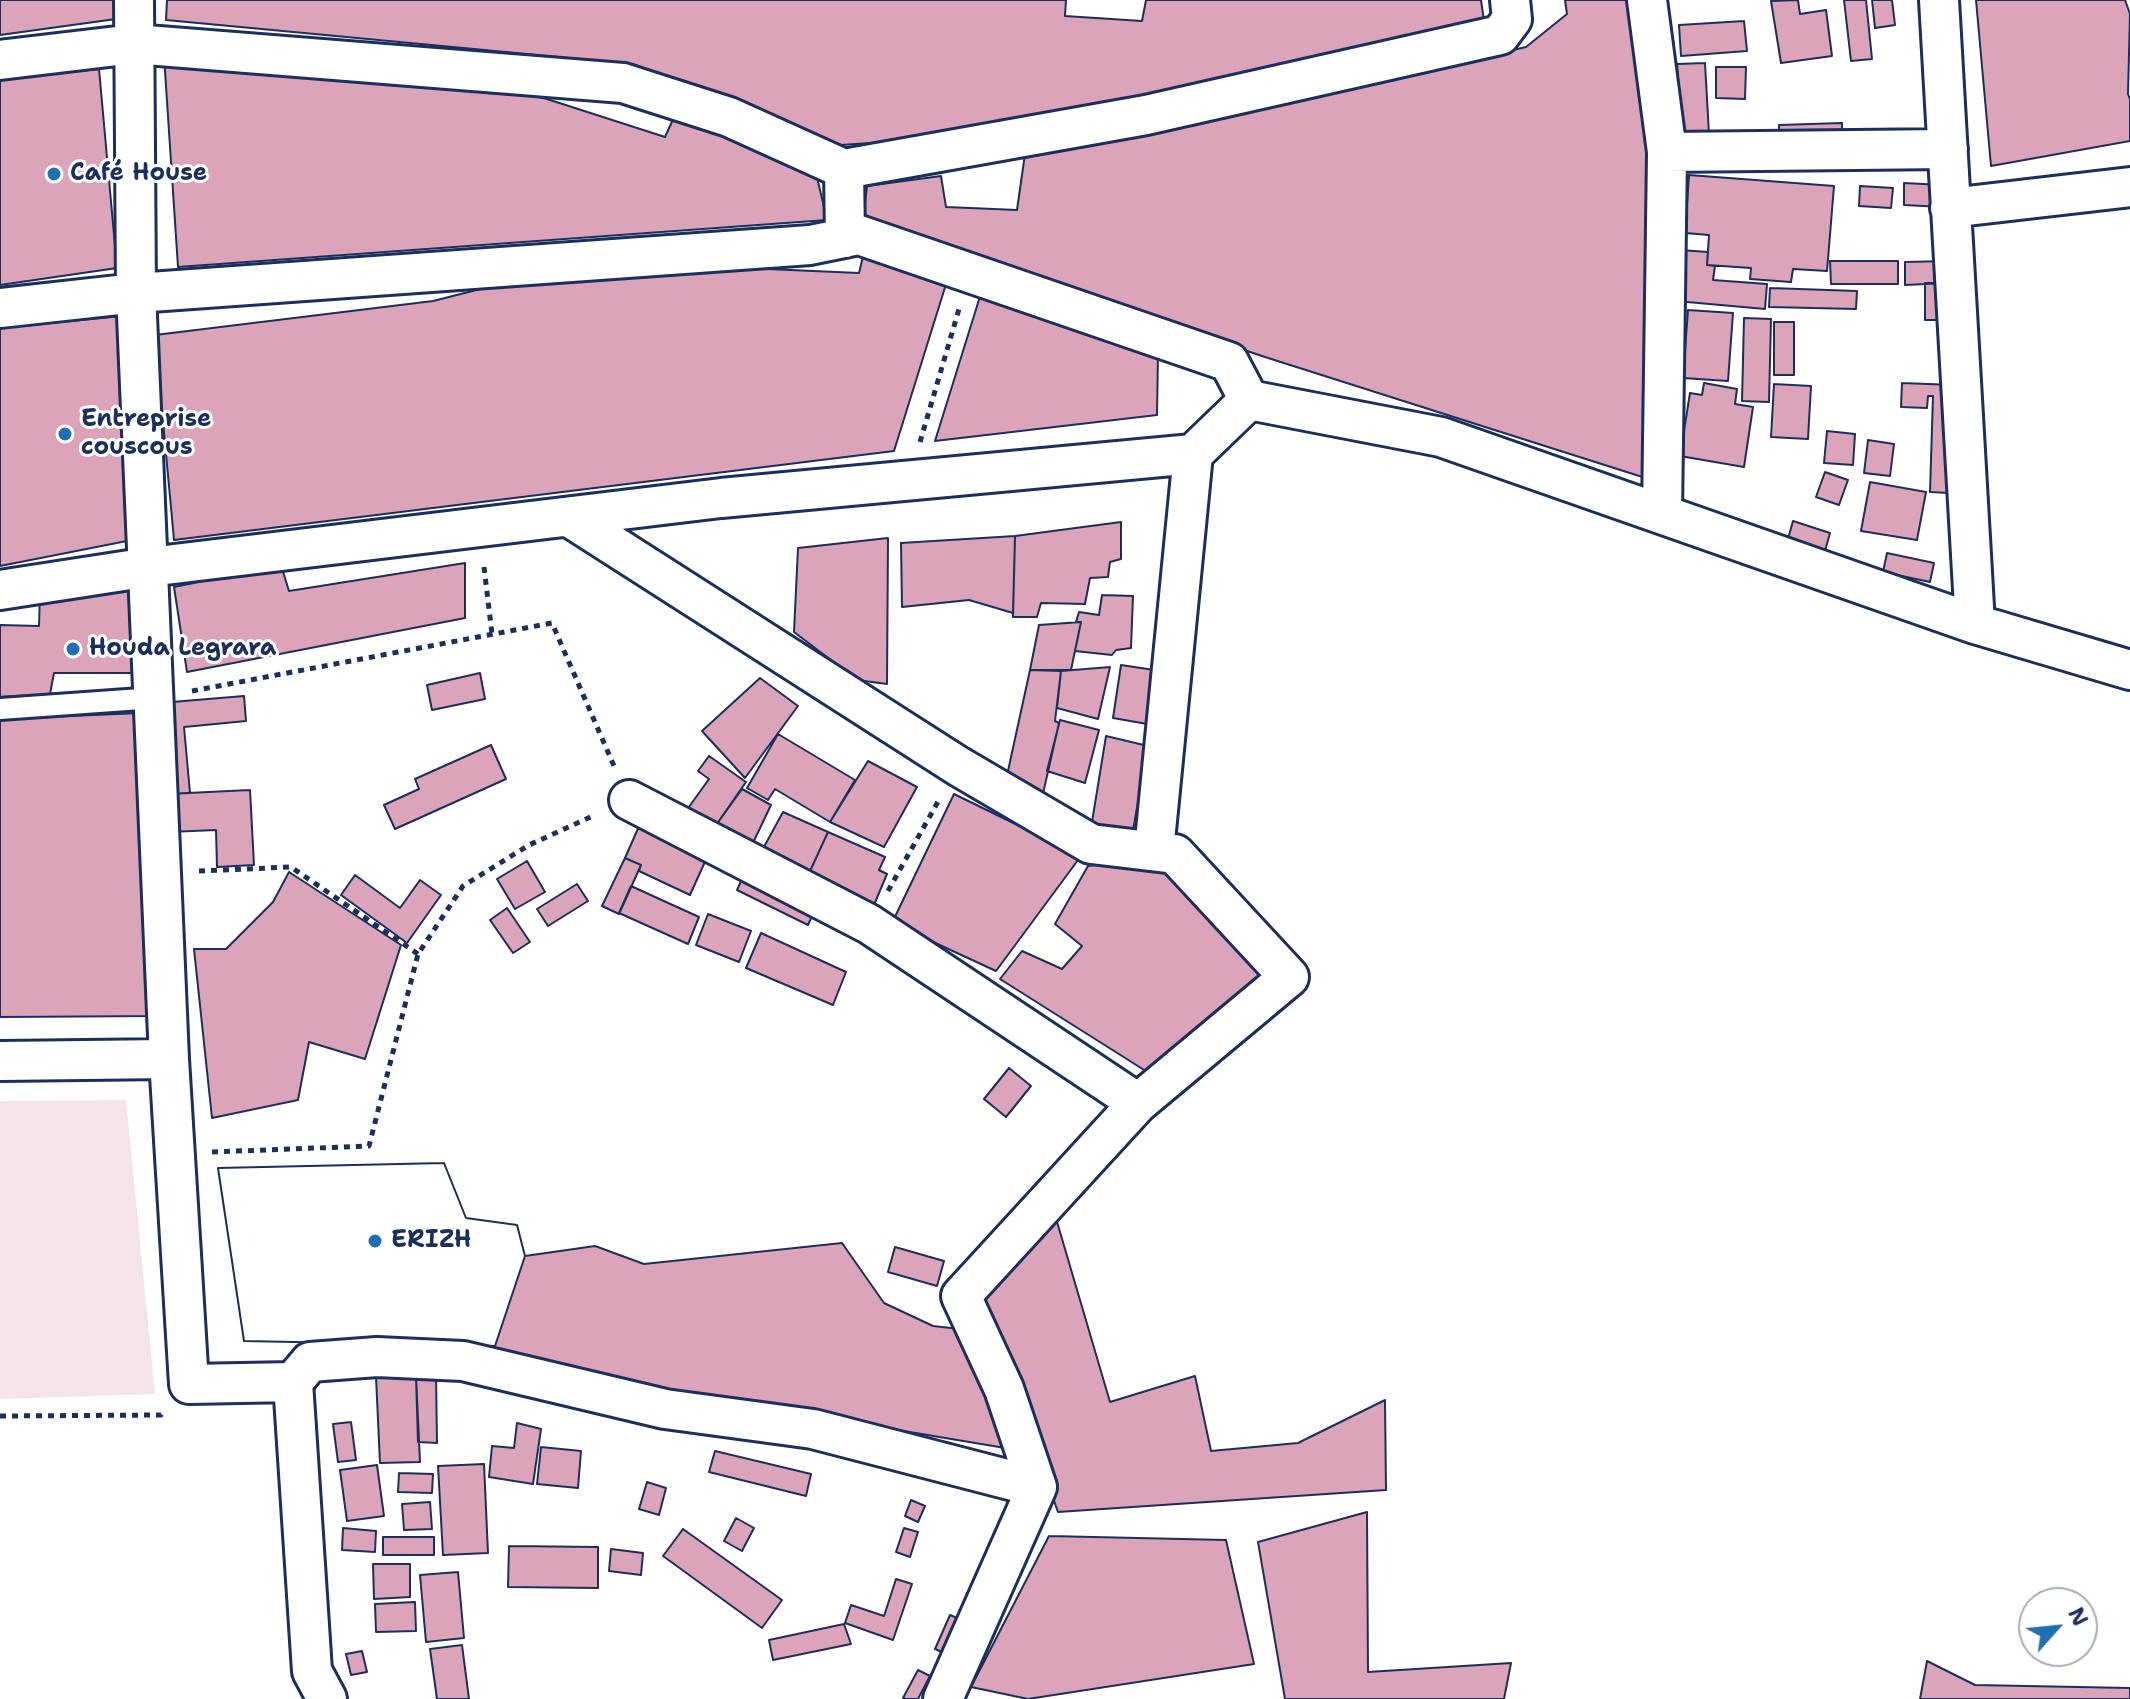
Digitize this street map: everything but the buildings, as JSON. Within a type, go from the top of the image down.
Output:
[{"type":"street","points":[[134,0],[136,293],[169,1059],[189,1384],[293,1382]]},
{"type":"street","points":[[0,60],[134,44],[623,83],[729,117],[844,169],[1146,115],[1500,35],[1512,19],[1510,0]]},
{"type":"street","points":[[1647,0],[1667,152],[1662,514]]},
{"type":"street","points":[[1939,0],[1975,624]]},
{"type":"street","points":[[1667,152],[1948,149]]},
{"type":"street","points":[[844,169],[845,238]]},
{"type":"street","points":[[1950,208],[2130,187]]},
{"type":"street","points":[[0,308],[136,293],[810,245],[859,235],[1229,362],[1249,400]]},
{"type":"street","points":[[1249,400],[1441,437],[1975,624],[2130,670]]},
{"type":"street","points":[[0,590],[149,567],[721,498],[1193,454],[1249,400]]},
{"type":"street","points":[[1154,851],[1193,454]]},
{"type":"street","points":[[569,517],[958,766],[1091,844],[1175,854],[1289,977],[1138,1103],[961,1296],[1004,1389],[1037,1487],[943,1699]]},
{"type":"street","points":[[629,800],[869,924],[1138,1103]]},
{"type":"street","points":[[0,1061],[169,1059]]},
{"type":"street","points":[[327,1699],[312,1671],[293,1382],[310,1362],[377,1357],[463,1361],[665,1409],[813,1429],[1037,1487]]},
{"type":"lane","points":[[0,709],[155,698]]},
{"type":"path","points":[[909,481],[969,274]]},
{"type":"path","points":[[479,528],[492,634]]},
{"type":"path","points":[[155,698],[552,623],[629,800],[529,845],[463,886],[418,954],[369,1146],[175,1154]]},
{"type":"path","points":[[869,924],[958,766]]},
{"type":"path","points":[[162,873],[291,867],[418,954]]},
{"type":"path","points":[[0,1416],[161,1415],[189,1384]]},
{"type":"shaded area","points":[[126,1100],[155,1394],[0,1399],[0,1101]]},
{"type":"place","name":"Café House","points":[[54,174]]},
{"type":"place","name":"Entreprise couscous","points":[[65,434]]},
{"type":"place","name":"Houda Legrara","points":[[73,649]]},
{"type":"place","name":"ERIZH","points":[[375,1241]]}]
